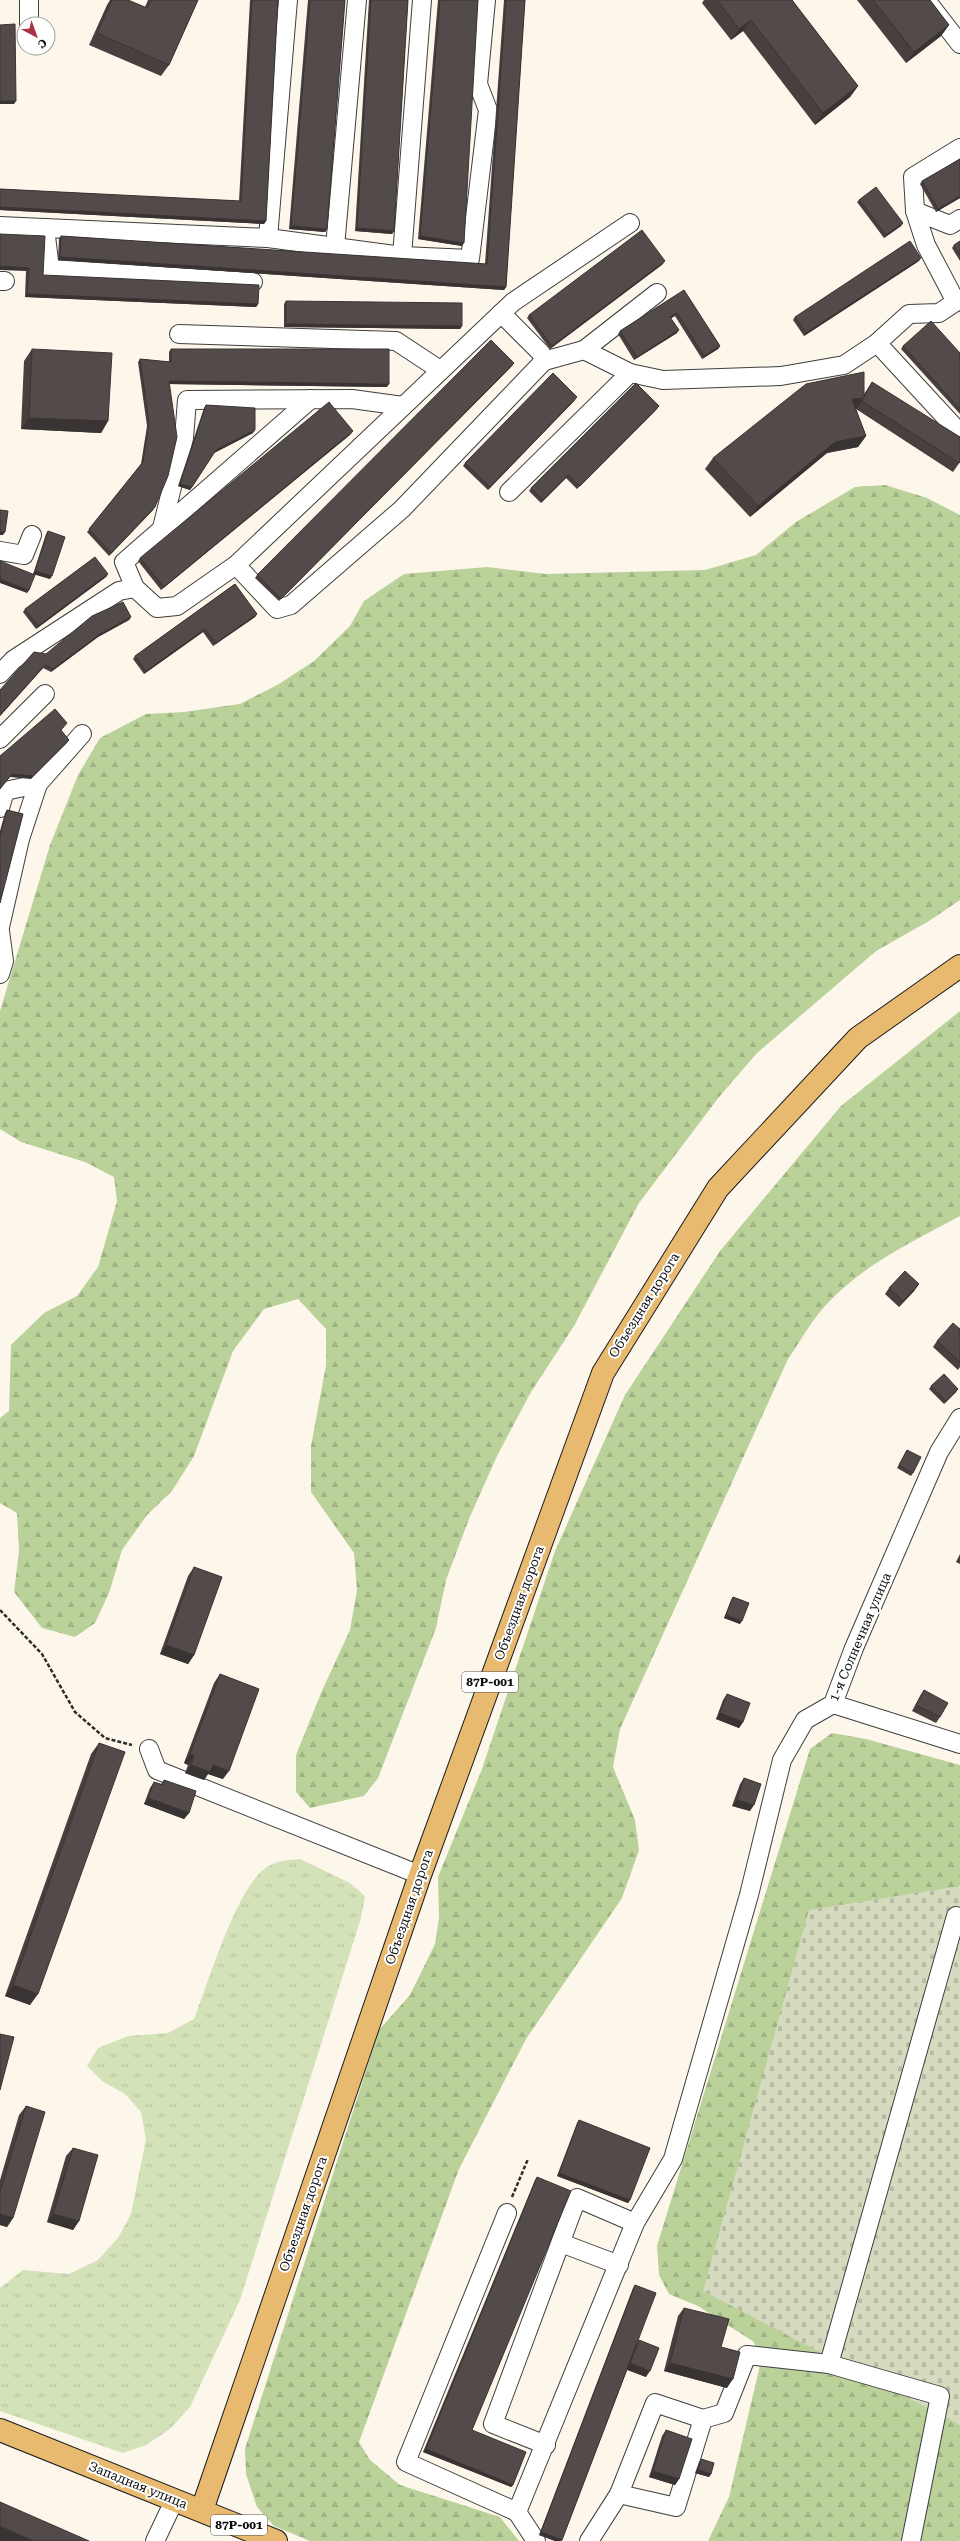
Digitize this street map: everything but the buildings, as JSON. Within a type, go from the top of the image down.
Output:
[{"type":"main road","name":"Объездная дорога","points":[[202,2510],[420,1875],[602,1373],[718,1188],[858,1038],[960,966]]},
{"type":"main road","name":"Западная улица","points":[[0,2430],[175,2499],[276,2541]]},
{"type":"street","points":[[29,0],[29,16]]},
{"type":"street","points":[[268,238],[288,0]]},
{"type":"street","points":[[335,247],[357,0]]},
{"type":"street","points":[[402,256],[422,0]]},
{"type":"street","points":[[0,226],[268,238],[402,256],[470,259],[488,110],[478,84],[486,0]]},
{"type":"street","points":[[926,0],[960,44]]},
{"type":"street","points":[[584,350],[630,373],[663,380],[782,376],[844,365],[877,343],[909,314],[939,312],[958,300],[926,245],[915,211],[912,177],[960,148]]},
{"type":"street","points":[[915,211],[950,225],[960,219]]},
{"type":"street","points":[[311,399],[124,562],[135,588],[156,608],[177,606],[236,565],[513,302],[630,223]]},
{"type":"street","points":[[45,228],[50,269],[253,282]]},
{"type":"street","points":[[236,565],[277,609],[291,605],[402,509],[544,361],[584,350],[657,293]]},
{"type":"street","points":[[501,313],[540,353],[544,361]]},
{"type":"street","points":[[179,334],[396,341],[440,370]]},
{"type":"street","points":[[877,343],[960,433]]},
{"type":"street","points":[[509,492],[630,373]]},
{"type":"street","points":[[162,528],[184,438],[187,400],[352,399],[403,406]]},
{"type":"street","points":[[0,551],[24,555],[32,536]]},
{"type":"street","points":[[0,674],[6,654],[119,591],[135,588]]},
{"type":"street","points":[[0,739],[45,694]]},
{"type":"street","points":[[0,927],[20,839],[38,784],[82,734]]},
{"type":"street","points":[[0,808],[5,791],[38,784]]},
{"type":"street","points":[[0,931],[4,961],[0,974]]},
{"type":"street","name":"1-я Солнечная улица","points":[[517,2512],[546,2445],[636,2223],[673,2159],[749,1895],[782,1760],[805,1720],[833,1704],[854,1648],[936,1460],[960,1418]]},
{"type":"street","points":[[833,1704],[960,1744]]},
{"type":"street","points":[[149,1749],[157,1770],[420,1875]]},
{"type":"street","points":[[829,2364],[956,1916]]},
{"type":"street","points":[[546,2445],[493,2424],[577,2198],[636,2223]]},
{"type":"street","points":[[507,2213],[406,2462],[517,2512],[536,2541]]},
{"type":"street","points":[[561,2243],[618,2265]]},
{"type":"street","points":[[589,2541],[619,2494],[655,2403],[702,2419],[724,2413],[747,2355],[829,2364],[941,2388],[911,2541]]},
{"type":"street","points":[[619,2494],[676,2507],[702,2419]]},
{"type":"street","points":[[155,2541],[175,2499]]},
{"type":"path","points":[[0,1610],[42,1654],[75,1712],[105,1738],[149,1749]]},
{"type":"path","points":[[507,2213],[528,2159]]},
{"type":"green space","points":[[885,485],[927,498],[960,515],[960,900],[929,921],[876,951],[757,1053],[719,1097],[639,1203],[574,1326],[531,1392],[497,1456],[469,1519],[446,1580],[436,1628],[378,1778],[364,1796],[310,1808],[296,1792],[296,1755],[321,1693],[350,1630],[357,1590],[354,1553],[311,1492],[311,1446],[326,1365],[326,1329],[298,1299],[264,1309],[233,1351],[194,1456],[172,1491],[147,1515],[122,1550],[109,1593],[95,1623],[75,1637],[42,1628],[14,1592],[19,1552],[17,1513],[0,1503],[0,1418],[9,1411],[11,1345],[44,1313],[77,1296],[98,1267],[117,1201],[114,1177],[85,1162],[21,1142],[0,1129],[0,1011],[50,845],[78,775],[100,738],[146,714],[184,712],[240,704],[279,684],[314,661],[350,626],[364,601],[404,574],[487,567],[546,574],[705,570],[756,555],[796,522],[855,487]]},
{"type":"green space","points":[[960,1011],[960,1216],[888,1255],[839,1292],[825,1306],[810,1325],[788,1359],[620,1729],[613,1767],[635,1820],[639,1850],[622,1898],[526,2039],[459,2169],[359,2442],[370,2460],[400,2485],[500,2517],[519,2541],[310,2541],[274,2526],[257,2507],[246,2474],[245,2449],[379,2030],[410,1995],[435,1944],[439,1918],[438,1877],[482,1769],[555,1551],[625,1395],[720,1251],[841,1106]]},
{"type":"green space","points":[[832,1733],[866,1739],[960,1765],[960,2541],[708,2541],[729,2497],[761,2361],[754,2342],[698,2306],[669,2294],[659,2275],[657,2246],[810,1749]]},
{"type":"green space","points":[[300,1859],[350,1883],[365,1896],[361,1918],[240,2300],[190,2407],[170,2429],[146,2445],[123,2453],[0,2411],[0,2288],[23,2270],[69,2274],[98,2260],[118,2238],[131,2214],[146,2139],[141,2112],[125,2094],[102,2081],[87,2066],[98,2048],[128,2036],[168,2033],[194,2019],[232,1918],[252,1882],[263,1870],[271,1865]]},
{"type":"green space","points":[[960,1886],[960,2425],[703,2291],[809,1910]]}]
